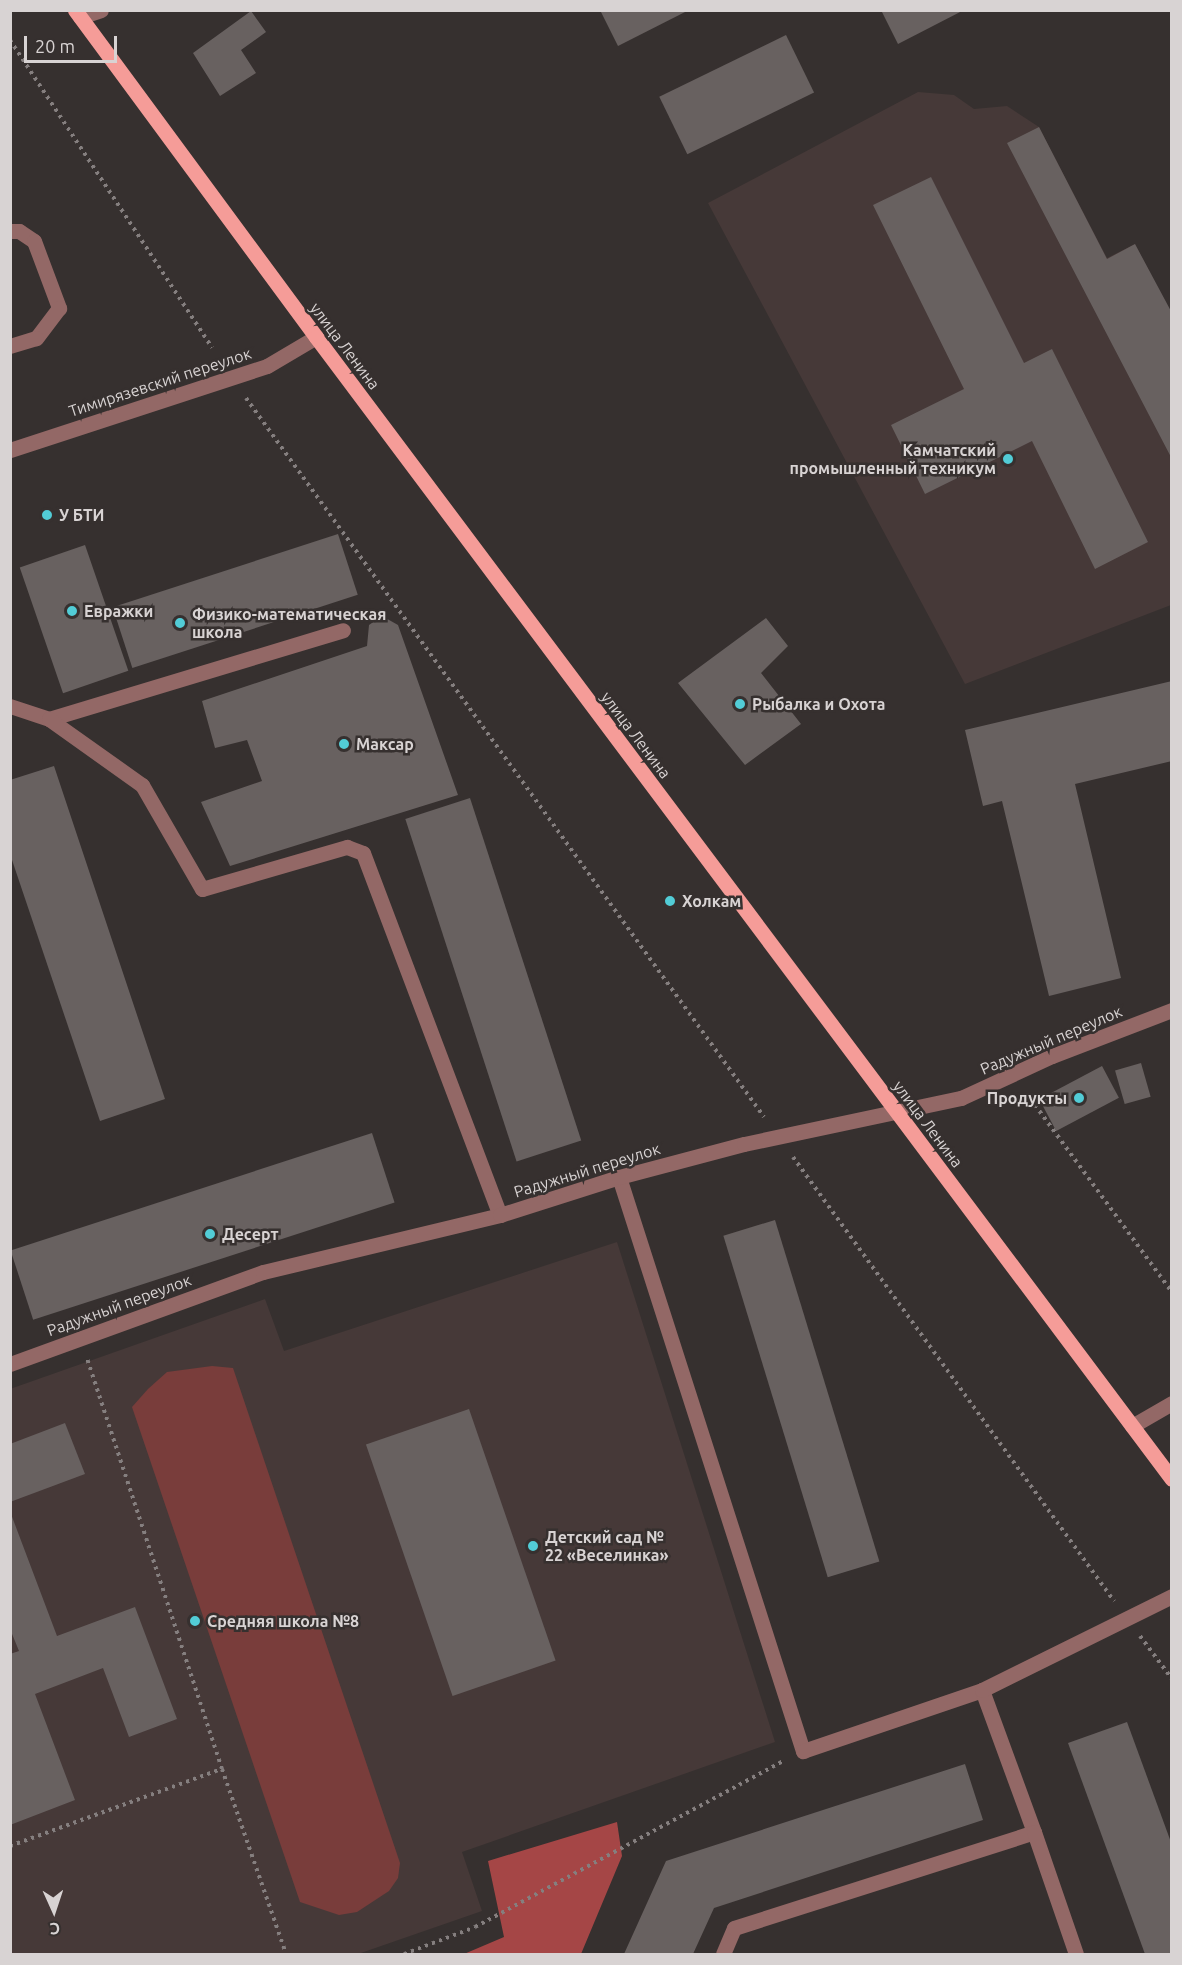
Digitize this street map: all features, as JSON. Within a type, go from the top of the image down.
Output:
[{"type":"main road","name":"улица Ленина","points":[[78,14],[316,337],[1172,1479]]},
{"type":"street","points":[[78,14],[101,10]]},
{"type":"street","points":[[10,231],[19,231],[34,241],[59,308],[36,338],[10,346]]},
{"type":"street","name":"Тимирязевский переулок","points":[[10,450],[267,366],[316,337]]},
{"type":"street","points":[[49,719],[343,630]]},
{"type":"street","points":[[10,706],[49,719],[142,785],[202,889],[347,847],[363,853],[500,1215]]},
{"type":"street","name":"Радужный переулок","points":[[10,1364],[263,1272],[500,1215],[619,1177],[779,1137],[961,1098],[1052,1056],[1172,1010]]},
{"type":"street","points":[[619,1177],[803,1750],[982,1690],[1172,1596]]},
{"type":"street","points":[[1132,1426],[1172,1403]]},
{"type":"street","points":[[982,1690],[1076,1954]]},
{"type":"street","points":[[723,1954],[734,1928],[1034,1832]]},
{"type":"path","points":[[10,40],[212,348]]},
{"type":"path","points":[[243,393],[1172,1679]]},
{"type":"path","points":[[1035,1105],[1172,1292]]},
{"type":"path","points":[[80,1339],[222,1769],[286,1954]]},
{"type":"path","points":[[404,1954],[476,1927],[803,1750]]},
{"type":"path","points":[[10,1846],[222,1769]]},
{"type":"shaded area","name":"Камчатский промышленный техникум","points":[[918,92],[954,95],[974,109],[1007,106],[1039,127],[1107,258],[1135,244],[1171,313],[1171,605],[965,684],[708,203]]},
{"type":"shaded area","points":[[617,1242],[775,1742],[462,1852],[482,1911],[358,1954],[11,1954],[10,1389],[265,1299],[284,1351]]},
{"type":"shaded area","points":[[212,1366],[233,1368],[400,1863],[398,1878],[389,1891],[357,1912],[339,1915],[300,1902],[132,1407],[167,1372]]},
{"type":"shaded area","points":[[617,1822],[622,1856],[581,1954],[464,1954],[504,1937],[488,1861]]},
{"type":"building","points":[[600,10],[689,10],[618,46]]},
{"type":"building","points":[[881,10],[964,10],[898,44]]},
{"type":"building","points":[[251,11],[266,32],[241,50],[256,73],[220,96],[193,53]]},
{"type":"building","points":[[786,35],[814,93],[687,154],[659,97]]},
{"type":"building","points":[[1039,127],[1107,259],[1135,244],[1172,313],[1172,459],[1007,143]]},
{"type":"building","points":[[931,177],[1024,363],[1052,349],[1148,542],[1095,569],[1032,441],[925,494],[891,425],[964,389],[873,205]]},
{"type":"building","points":[[338,534],[358,595],[132,668],[113,607]]},
{"type":"building","points":[[85,545],[128,671],[63,693],[20,567]]},
{"type":"building","name":"Максар","points":[[382,616],[398,625],[458,795],[230,866],[201,802],[262,781],[247,740],[215,748],[202,701],[367,646],[369,625]]},
{"type":"building","name":"Рыбалка и Охота","points":[[766,618],[788,646],[761,673],[801,724],[745,765],[678,683]]},
{"type":"building","points":[[1172,681],[1172,761],[1075,784],[1121,978],[1049,996],[1002,801],[983,806],[965,730]]},
{"type":"building","points":[[54,766],[165,1099],[100,1121],[10,854],[10,780]]},
{"type":"building","points":[[470,798],[581,1140],[517,1161],[405,819]]},
{"type":"building","points":[[1141,1063],[1151,1097],[1125,1104],[1115,1070]]},
{"type":"building","name":"Продукты","points":[[1102,1066],[1119,1098],[1056,1131],[1039,1099]]},
{"type":"building","points":[[372,1133],[395,1202],[33,1320],[11,1250]]},
{"type":"building","points":[[775,1220],[879,1561],[828,1577],[723,1236]]},
{"type":"building","points":[[469,1409],[556,1661],[453,1696],[366,1444]]},
{"type":"building","points":[[65,1423],[85,1474],[10,1502],[10,1444]]},
{"type":"building","points":[[11,1514],[57,1636],[135,1607],[177,1719],[129,1737],[103,1668],[35,1694],[75,1800],[10,1825],[10,1654],[19,1651],[10,1629]]},
{"type":"building","points":[[1127,1722],[1172,1845],[1172,1954],[1145,1954],[1068,1743]]},
{"type":"building","points":[[965,1764],[983,1820],[714,1908],[693,1954],[624,1954],[666,1861]]},
{"type":"place","name":"Камчатский промышленный техникум","points":[[1008,459]]},
{"type":"place","name":"У БТИ","points":[[47,515]]},
{"type":"place","name":"Евражки","points":[[72,611]]},
{"type":"place","name":"Физико-математическая школа","points":[[180,623]]},
{"type":"place","name":"Рыбалка и Охота","points":[[740,704]]},
{"type":"place","name":"Максар","points":[[344,744]]},
{"type":"place","name":"Холкам","points":[[670,901]]},
{"type":"place","name":"Продукты","points":[[1079,1098]]},
{"type":"place","name":"Десерт","points":[[210,1234]]},
{"type":"place","name":"Детский сад № 22 «Веселинка»","points":[[533,1546]]},
{"type":"place","name":"Средняя школа №8","points":[[195,1621]]}]
